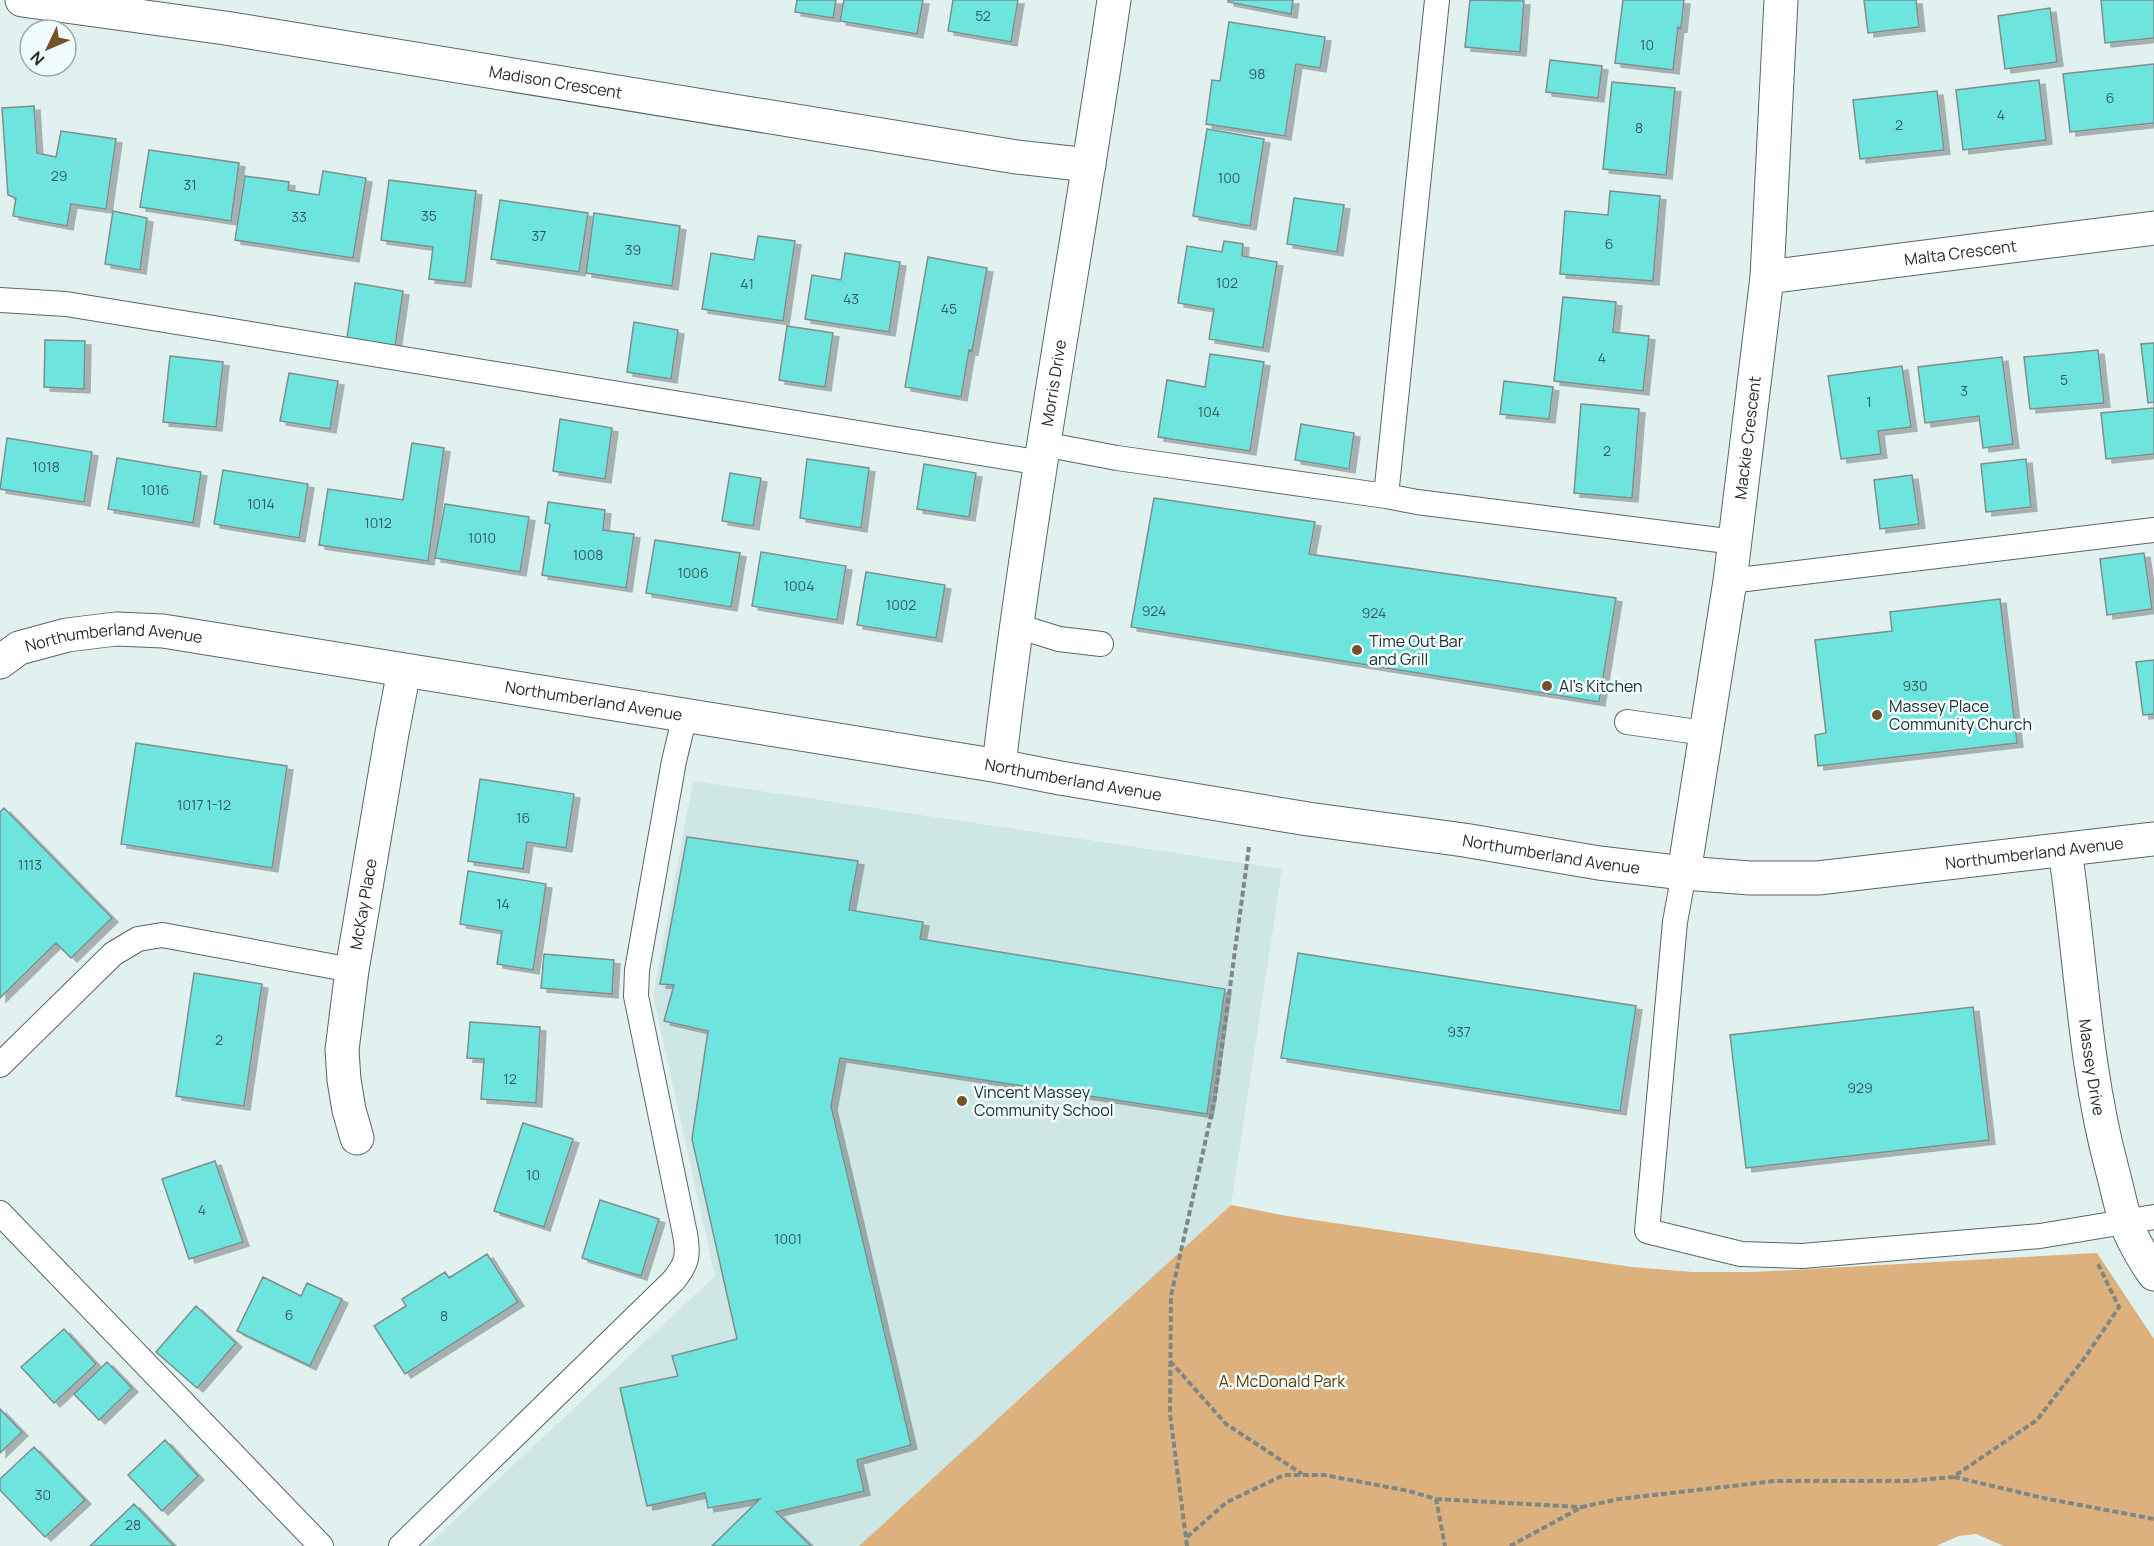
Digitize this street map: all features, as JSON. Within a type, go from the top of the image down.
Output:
[{"type":"street","name":"Madison Crescent","points":[[22,0],[237,30],[1016,157],[1089,165]]},
{"type":"street","name":"Morris Drive","points":[[999,766],[1017,626],[1114,0]]},
{"type":"street","name":"Mackie Crescent","points":[[1684,873],[1730,581],[1767,277],[1781,0]]},
{"type":"street","name":"Malta Crescent","points":[[1767,277],[2154,228]]},
{"type":"street","name":"Northumberland Avenue","points":[[0,662],[20,648],[67,635],[116,629],[163,632],[999,766],[1052,777],[1308,819],[1464,840],[1599,863],[1684,873],[1750,878],[1818,878],[2154,839]]},
{"type":"street","name":"McKay Place","points":[[357,1138],[349,1110],[342,1050],[352,970],[404,670]]},
{"type":"street","name":"Massey Drive","points":[[2065,850],[2076,923],[2089,1059],[2104,1138],[2140,1220],[2143,1258],[2154,1274]]},
{"type":"lane","points":[[1386,496],[1437,0]]},
{"type":"lane","points":[[0,300],[66,304],[1043,454],[1117,458],[1417,502],[1734,542]]},
{"type":"lane","points":[[1730,581],[2154,530]]},
{"type":"lane","points":[[1017,626],[1059,639],[1101,644]]},
{"type":"lane","points":[[401,1546],[673,1281],[684,1267],[688,1251],[686,1234],[636,996],[639,958],[674,761],[685,715]]},
{"type":"lane","points":[[1627,722],[1705,733]]},
{"type":"lane","points":[[1684,873],[1675,922],[1647,1231],[1741,1254],[1802,1256],[2040,1236],[2140,1220]]},
{"type":"lane","points":[[0,1065],[113,954],[138,939],[162,935],[352,970]]},
{"type":"lane","points":[[0,1213],[321,1546]]},
{"type":"path","points":[[1187,1546],[1170,1414],[1171,1296],[1215,1098],[1248,854]]},
{"type":"path","points":[[1953,1477],[2037,1420],[2086,1356],[2119,1307],[2081,1229]]},
{"type":"path","points":[[1170,1361],[1226,1424],[1302,1475]]},
{"type":"path","points":[[1186,1537],[1227,1502],[1284,1475],[1324,1475],[1409,1491],[1436,1499],[1582,1507],[1619,1499],[1775,1481],[1909,1480],[1953,1477],[2048,1499],[2154,1519]]},
{"type":"path","points":[[1436,1499],[1444,1546]]},
{"type":"path","points":[[1510,1546],[1582,1507]]},
{"type":"shaded area","name":"Vincent Massey Community School","points":[[693,781],[1282,869],[1231,1205],[859,1546],[427,1546],[715,1276],[653,996]]},
{"type":"green space","name":"A. McDonald Park","points":[[1231,1205],[1287,1216],[1632,1267],[1693,1272],[1754,1272],[2097,1253],[2154,1339],[2154,1546],[2004,1546],[1976,1534],[1959,1536],[1936,1546],[859,1546]]},
{"type":"building","points":[[797,0],[836,0],[833,18],[795,12]]},
{"type":"building","points":[[844,0],[923,0],[917,34],[840,21]]},
{"type":"building","points":[[953,0],[1018,0],[1011,42],[948,31]]},
{"type":"building","points":[[1228,0],[1293,0],[1291,14],[1228,2]]},
{"type":"building","points":[[1470,0],[1524,1],[1520,52],[1465,47]]},
{"type":"building","points":[[1623,0],[1684,0],[1673,70],[1615,63]]},
{"type":"building","points":[[1864,0],[1916,0],[1919,27],[1868,33]]},
{"type":"building","points":[[2101,0],[2154,0],[2154,38],[2105,43]]},
{"type":"building","points":[[2050,8],[2057,62],[2005,69],[1998,16]]},
{"type":"building","points":[[1229,22],[1325,37],[1320,68],[1296,64],[1285,136],[1206,124],[1212,80],[1220,81]]},
{"type":"building","points":[[1550,60],[1602,66],[1598,98],[1546,92]]},
{"type":"building","points":[[2154,64],[2154,123],[2070,132],[2063,74]]},
{"type":"building","points":[[2039,80],[2046,140],[1963,150],[1956,90]]},
{"type":"building","points":[[1612,82],[1675,88],[1666,175],[1603,169]]},
{"type":"building","points":[[1937,91],[1944,150],[1860,159],[1853,100]]},
{"type":"building","points":[[34,106],[37,153],[56,157],[61,131],[116,139],[106,209],[71,204],[67,226],[13,216],[16,198],[8,195],[2,108]]},
{"type":"building","points":[[1207,129],[1264,139],[1250,226],[1193,216]]},
{"type":"building","points":[[149,150],[239,163],[231,221],[140,207]]},
{"type":"building","points":[[323,171],[366,178],[353,258],[235,240],[245,176],[289,182],[288,190],[319,195]]},
{"type":"building","points":[[389,180],[476,191],[465,283],[429,279],[433,247],[381,240]]},
{"type":"building","points":[[1610,191],[1660,196],[1653,281],[1560,274],[1565,211],[1608,215]]},
{"type":"building","points":[[1294,198],[1344,205],[1337,252],[1287,244]]},
{"type":"building","points":[[500,200],[588,213],[579,272],[491,259]]},
{"type":"building","points":[[113,211],[147,218],[140,270],[105,264]]},
{"type":"building","points":[[594,213],[680,226],[672,286],[586,273]]},
{"type":"building","points":[[758,236],[795,241],[783,321],[702,309],[711,253],[754,260]]},
{"type":"building","points":[[1224,241],[1243,244],[1242,256],[1277,262],[1263,348],[1209,339],[1214,309],[1178,303],[1187,246],[1222,252]]},
{"type":"building","points":[[845,253],[900,262],[889,332],[805,319],[812,275],[841,280]]},
{"type":"building","points":[[928,257],[987,268],[961,397],[905,387]]},
{"type":"building","points":[[355,283],[403,291],[395,346],[347,338]]},
{"type":"building","points":[[1563,297],[1616,302],[1613,332],[1649,336],[1643,391],[1554,381]]},
{"type":"building","points":[[634,322],[678,330],[671,379],[627,372]]},
{"type":"building","points":[[787,326],[833,333],[825,387],[779,380]]},
{"type":"building","points":[[45,340],[85,341],[84,389],[44,387]]},
{"type":"building","points":[[2154,343],[2154,402],[2148,403],[2141,344]]},
{"type":"building","points":[[2098,350],[2104,403],[2030,409],[2024,357]]},
{"type":"building","points":[[1210,354],[1264,362],[1250,451],[1158,437],[1167,380],[1205,387]]},
{"type":"building","points":[[170,356],[223,362],[216,427],[163,422]]},
{"type":"building","points":[[2002,357],[2013,444],[1983,448],[1979,416],[1925,423],[1918,367]]},
{"type":"building","points":[[1902,366],[1911,427],[1878,431],[1881,454],[1841,459],[1828,376]]},
{"type":"building","points":[[289,373],[338,381],[330,429],[280,421]]},
{"type":"building","points":[[1504,381],[1553,387],[1549,419],[1500,414]]},
{"type":"building","points":[[1581,404],[1639,409],[1632,498],[1574,493]]},
{"type":"building","points":[[2154,408],[2154,454],[2106,459],[2101,413]]},
{"type":"building","points":[[560,419],[612,428],[605,479],[553,471]]},
{"type":"building","points":[[1301,424],[1354,433],[1349,469],[1295,460]]},
{"type":"building","points":[[7,438],[92,452],[84,502],[0,489]]},
{"type":"building","points":[[412,443],[444,448],[428,561],[319,545],[328,489],[403,500]]},
{"type":"building","points":[[117,458],[201,472],[193,523],[108,509]]},
{"type":"building","points":[[807,459],[869,468],[861,528],[800,518]]},
{"type":"building","points":[[2026,459],[2031,507],[1986,512],[1981,464]]},
{"type":"building","points":[[924,464],[976,473],[969,517],[917,509]]},
{"type":"building","points":[[223,470],[308,484],[299,538],[214,524]]},
{"type":"building","points":[[730,473],[761,478],[753,526],[722,521]]},
{"type":"building","points":[[1912,475],[1919,524],[1880,529],[1874,480]]},
{"type":"building","points":[[1154,498],[1315,522],[1309,554],[1616,598],[1599,702],[1131,627]]},
{"type":"building","points":[[548,502],[605,510],[603,530],[634,534],[626,588],[542,575],[550,524],[545,523]]},
{"type":"building","points":[[445,504],[529,517],[520,572],[435,558]]},
{"type":"building","points":[[655,540],[740,553],[731,607],[646,593]]},
{"type":"building","points":[[761,552],[846,566],[837,620],[752,606]]},
{"type":"building","points":[[2144,553],[2152,609],[2107,615],[2100,559]]},
{"type":"building","points":[[866,572],[945,585],[936,638],[857,625]]},
{"type":"building","points":[[2000,599],[2017,743],[1818,766],[1815,735],[1826,733],[1815,640],[1892,631],[1890,612]]},
{"type":"building","points":[[2154,660],[2154,714],[2143,715],[2136,662]]},
{"type":"building","points":[[136,743],[287,766],[272,868],[121,844]]},
{"type":"building","points":[[480,779],[574,794],[566,848],[527,842],[523,869],[468,861]]},
{"type":"building","points":[[4,808],[112,918],[71,958],[56,943],[0,998],[0,812]]},
{"type":"building","points":[[687,837],[858,861],[849,910],[923,922],[920,939],[1225,989],[1207,1114],[840,1058],[831,1106],[911,1445],[857,1460],[864,1491],[776,1512],[811,1546],[712,1546],[760,1499],[708,1508],[705,1493],[647,1506],[620,1388],[678,1376],[672,1356],[737,1339],[692,1139],[708,1031],[664,1021],[674,985],[660,984]]},
{"type":"building","points":[[468,871],[546,884],[533,970],[497,964],[502,931],[460,924]]},
{"type":"building","points":[[1298,953],[1636,1006],[1620,1111],[1281,1058]]},
{"type":"building","points":[[544,954],[614,960],[612,994],[541,988]]},
{"type":"building","points":[[194,973],[262,984],[244,1106],[176,1096]]},
{"type":"building","points":[[1973,1007],[1989,1140],[1746,1168],[1730,1035]]},
{"type":"building","points":[[470,1022],[540,1027],[536,1103],[481,1099],[484,1059],[467,1058]]},
{"type":"building","points":[[523,1123],[573,1139],[544,1227],[494,1211]]},
{"type":"building","points":[[215,1161],[243,1242],[189,1259],[162,1179]]},
{"type":"building","points":[[600,1200],[659,1219],[641,1276],[582,1258]]},
{"type":"building","points":[[487,1254],[518,1302],[405,1374],[374,1326],[406,1306],[402,1299],[445,1272],[449,1278]]},
{"type":"building","points":[[263,1277],[301,1296],[307,1283],[342,1299],[310,1366],[237,1331]]},
{"type":"building","points":[[196,1306],[236,1343],[197,1388],[156,1352]]},
{"type":"building","points":[[64,1329],[96,1364],[54,1403],[21,1367]]},
{"type":"building","points":[[107,1362],[132,1388],[99,1420],[74,1394]]},
{"type":"building","points":[[0,1409],[22,1432],[0,1453]]},
{"type":"building","points":[[165,1440],[198,1476],[162,1511],[128,1475]]},
{"type":"building","points":[[34,1447],[85,1500],[45,1537],[0,1490],[0,1479]]},
{"type":"building","points":[[134,1504],[174,1546],[90,1546]]},
{"type":"place","name":"Time Out Bar and Grill","points":[[1357,650]]},
{"type":"place","name":"Al's Kitchen","points":[[1547,686]]},
{"type":"place","name":"Massey Place Community Church","points":[[1877,715]]},
{"type":"place","name":"Vincent Massey Community School","points":[[962,1101]]}]
